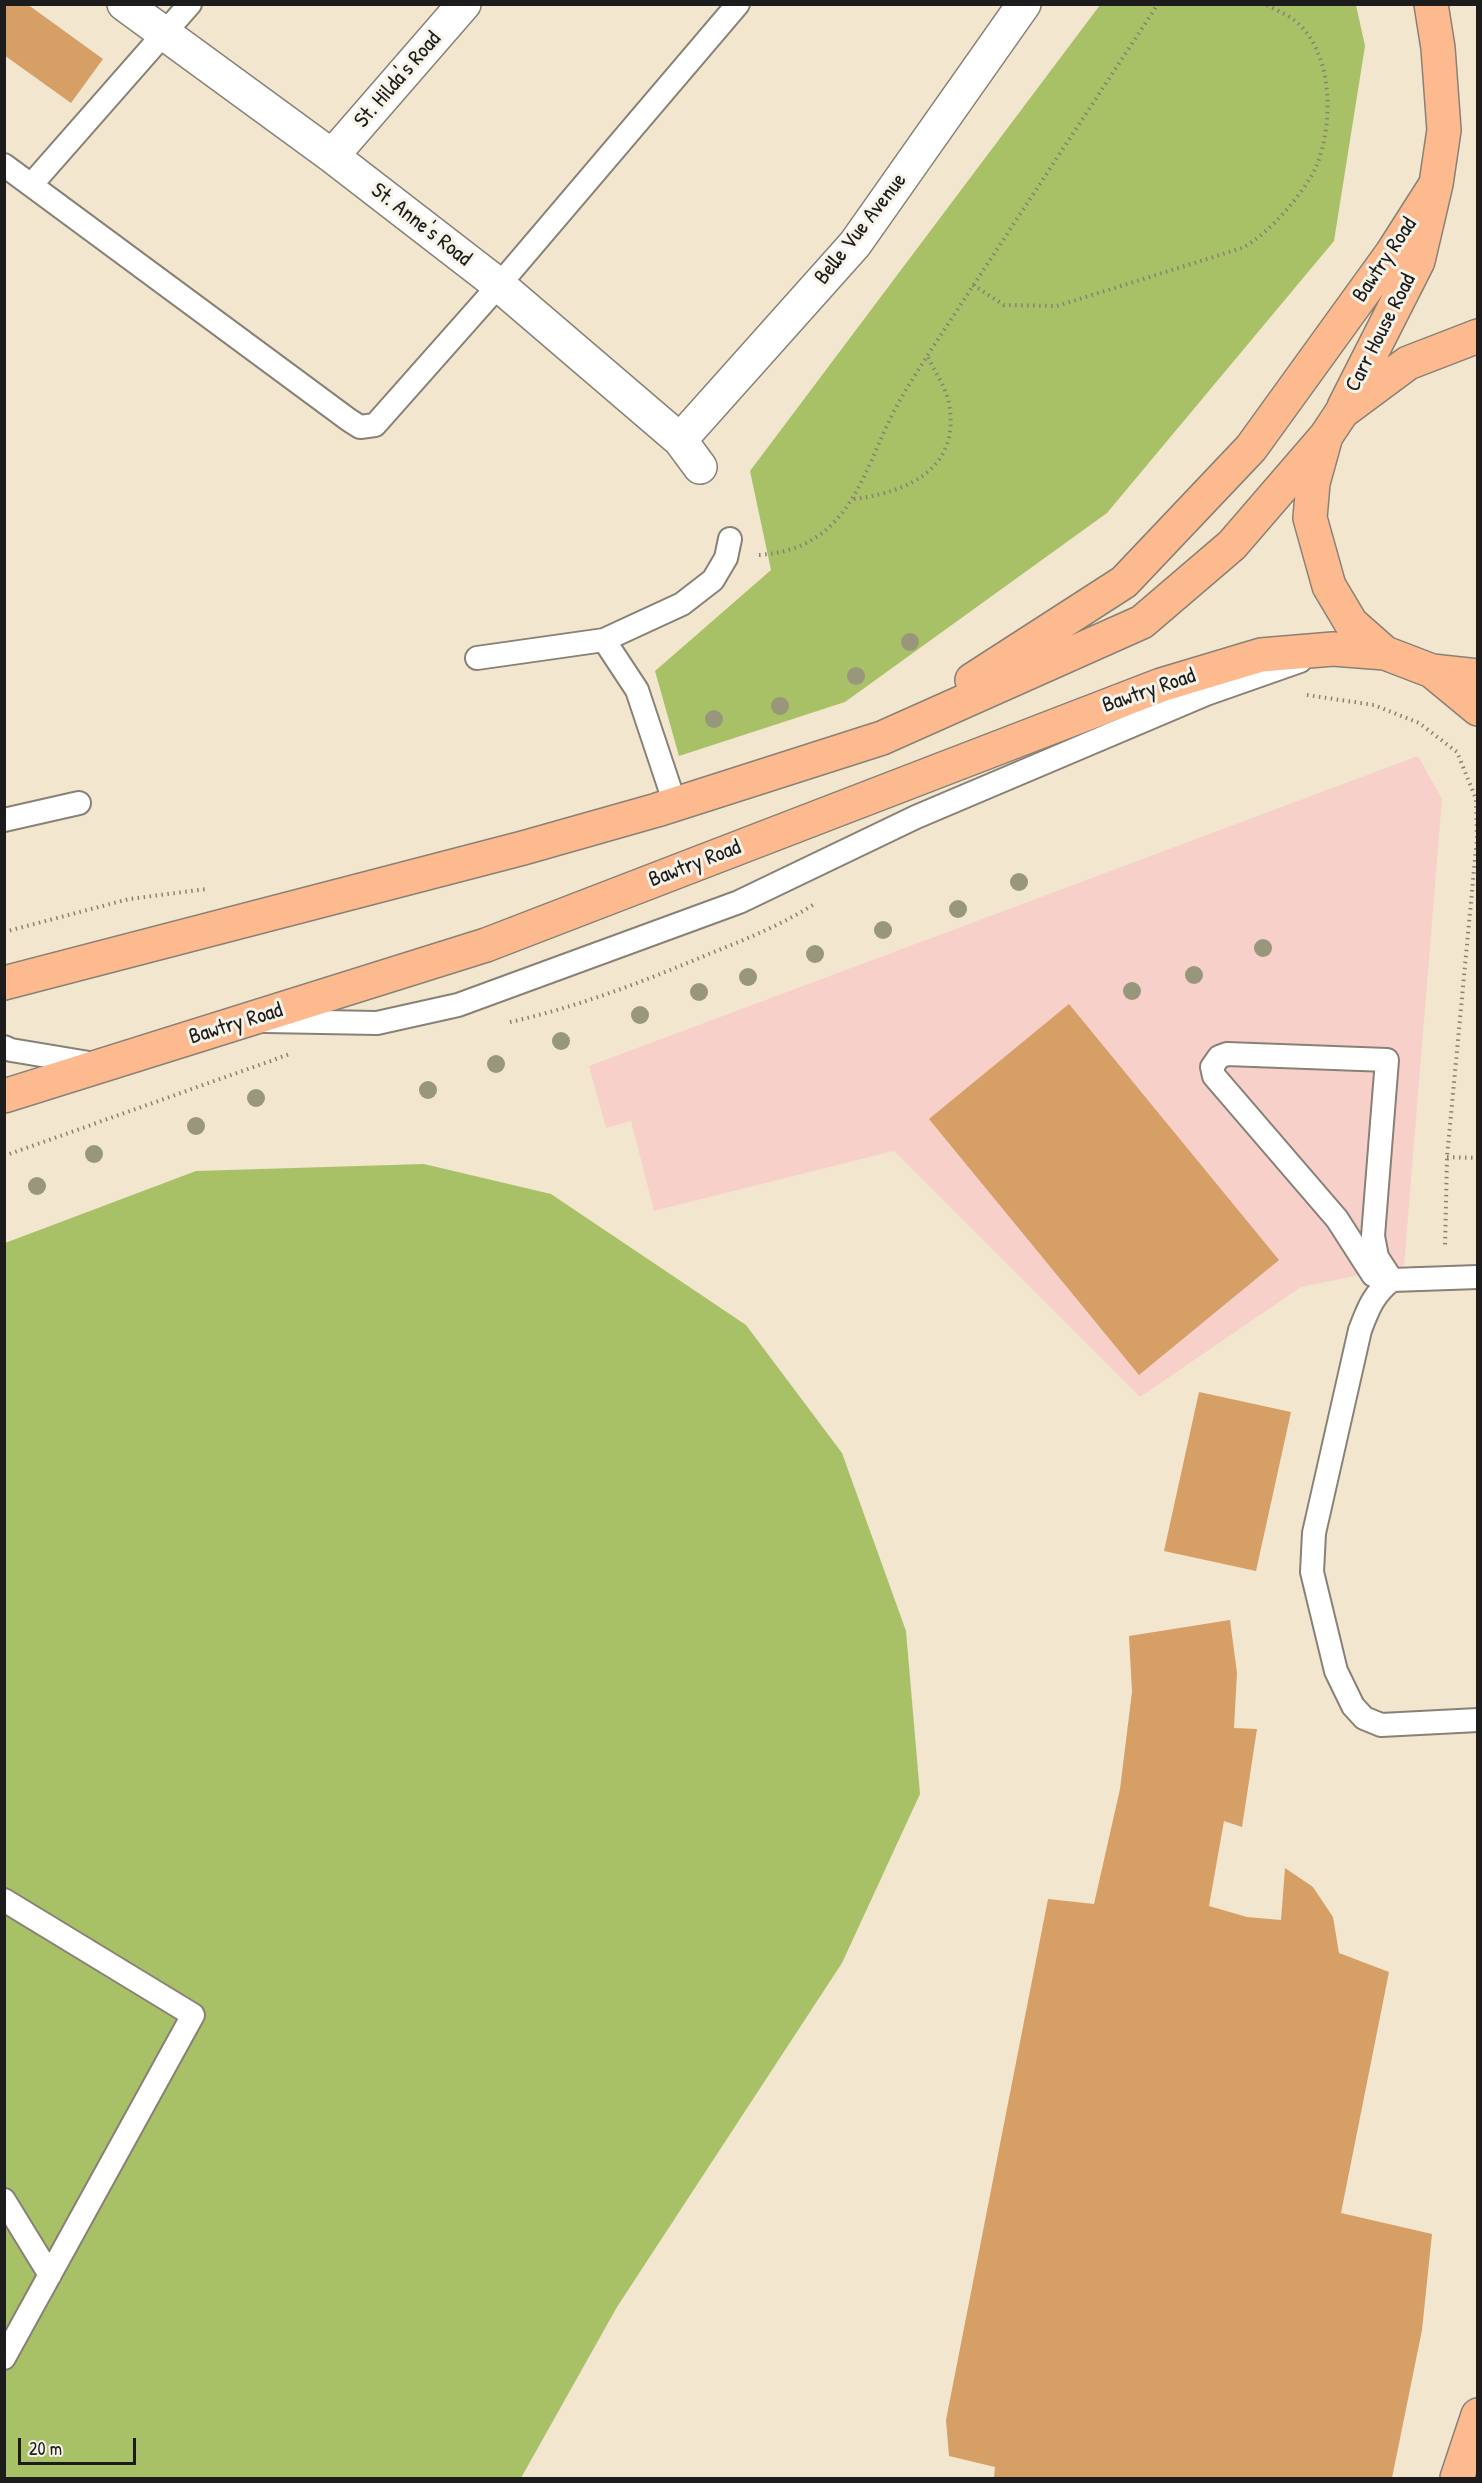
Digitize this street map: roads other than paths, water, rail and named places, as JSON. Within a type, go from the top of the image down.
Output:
[{"type":"highway","name":"Carr House Road","points":[[1334,424],[1418,261],[1436,184],[1444,130],[1438,48],[1431,4]]},
{"type":"highway","name":"Bawtry Road","points":[[882,738],[1124,582],[1251,448],[1392,253],[1436,184]]},
{"type":"highway","points":[[1478,336],[1408,363],[1334,424],[1312,483],[1310,518],[1329,586],[1351,623],[1385,653],[1432,671],[1478,676]]},
{"type":"highway","name":"Bawtry Road","points":[[4,983],[512,851],[675,804],[882,738],[1142,622],[1232,545],[1334,424]]},
{"type":"highway","name":"Bawtry Road","points":[[4,1096],[486,945],[1161,685],[1261,654],[1333,649],[1385,653]]},
{"type":"highway","points":[[1432,671],[1478,709]]},
{"type":"highway","points":[[1457,2478],[1478,2415]]},
{"type":"street","name":"St. Anne's Road","points":[[124,4],[332,156],[499,285],[680,440],[700,467]]},
{"type":"street","name":"St. Hilda's Road","points":[[332,156],[464,4]]},
{"type":"street","name":"Belle Vue Avenue","points":[[680,440],[855,244],[1024,4]]},
{"type":"lane","points":[[31,185],[190,4]]},
{"type":"lane","points":[[4,165],[360,427],[375,424],[499,285],[738,4]]},
{"type":"lane","points":[[477,658],[604,640],[682,604],[714,580],[728,549]]},
{"type":"lane","points":[[604,640],[638,690],[675,804]]},
{"type":"lane","points":[[248,1021],[377,1023],[458,1005],[739,902],[937,808],[1206,694],[1333,649]]},
{"type":"lane","points":[[4,820],[79,802]]},
{"type":"lane","points":[[4,1047],[103,1065]]},
{"type":"lane","points":[[1392,1280],[1377,1257],[1373,1236],[1387,1060],[1227,1054],[1219,1057],[1212,1067],[1214,1076],[1337,1219],[1373,1275],[1392,1280],[1478,1277]]},
{"type":"lane","points":[[1392,1280],[1381,1288],[1370,1303],[1360,1330],[1314,1533],[1312,1572],[1336,1671],[1353,1706],[1364,1718],[1381,1725],[1478,1720]]},
{"type":"lane","points":[[4,1900],[193,2015],[4,2358]]},
{"type":"lane","points":[[4,2200],[50,2275]]}]
